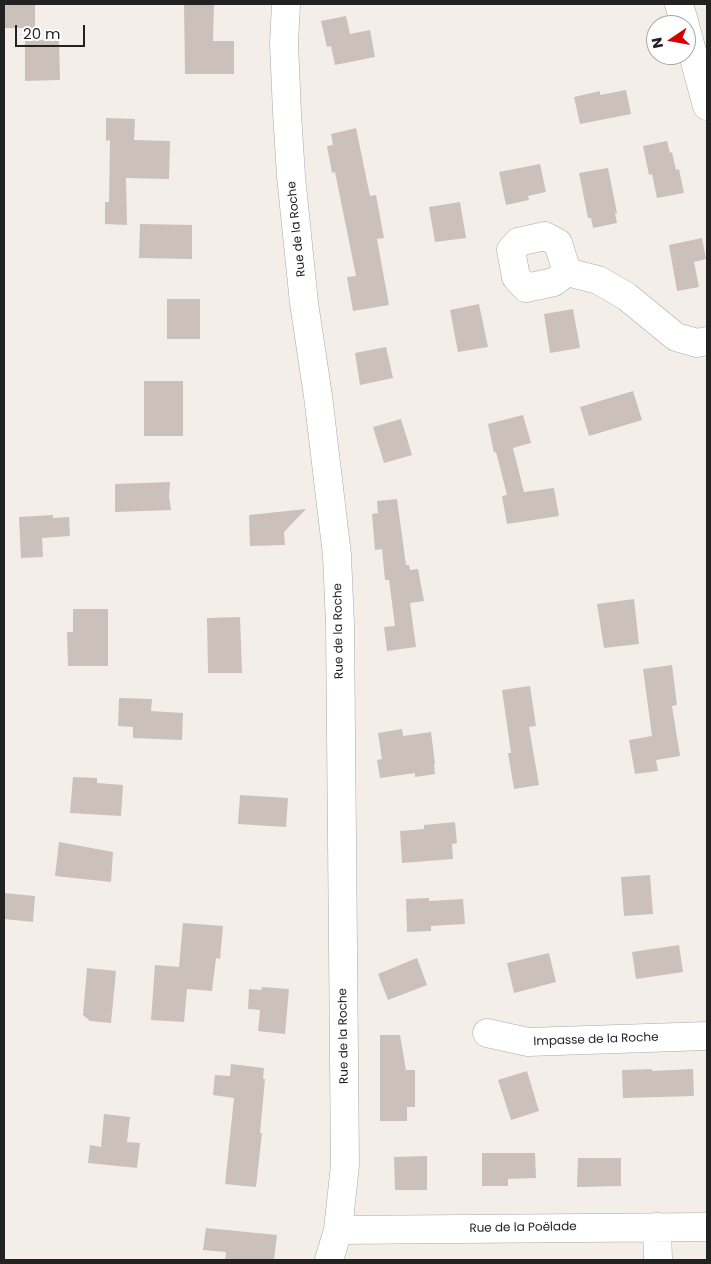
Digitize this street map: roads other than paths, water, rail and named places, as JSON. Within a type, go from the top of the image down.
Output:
[{"type":"street","name":"Rue de la Roche","points":[[286,4],[284,52],[291,176],[304,304],[318,396],[337,565],[340,644],[345,1155],[338,1230],[329,1260]]},
{"type":"street","points":[[696,65],[706,102]]},
{"type":"street","points":[[567,272],[598,280],[626,296],[676,337],[697,344],[707,341]]},
{"type":"street","name":"Impasse de la Roche","points":[[486,1033],[528,1042],[707,1036]]},
{"type":"street","points":[[658,1227],[658,1260]]},
{"type":"street","name":"Rue de la Poëlade","points":[[338,1230],[707,1227]]}]
